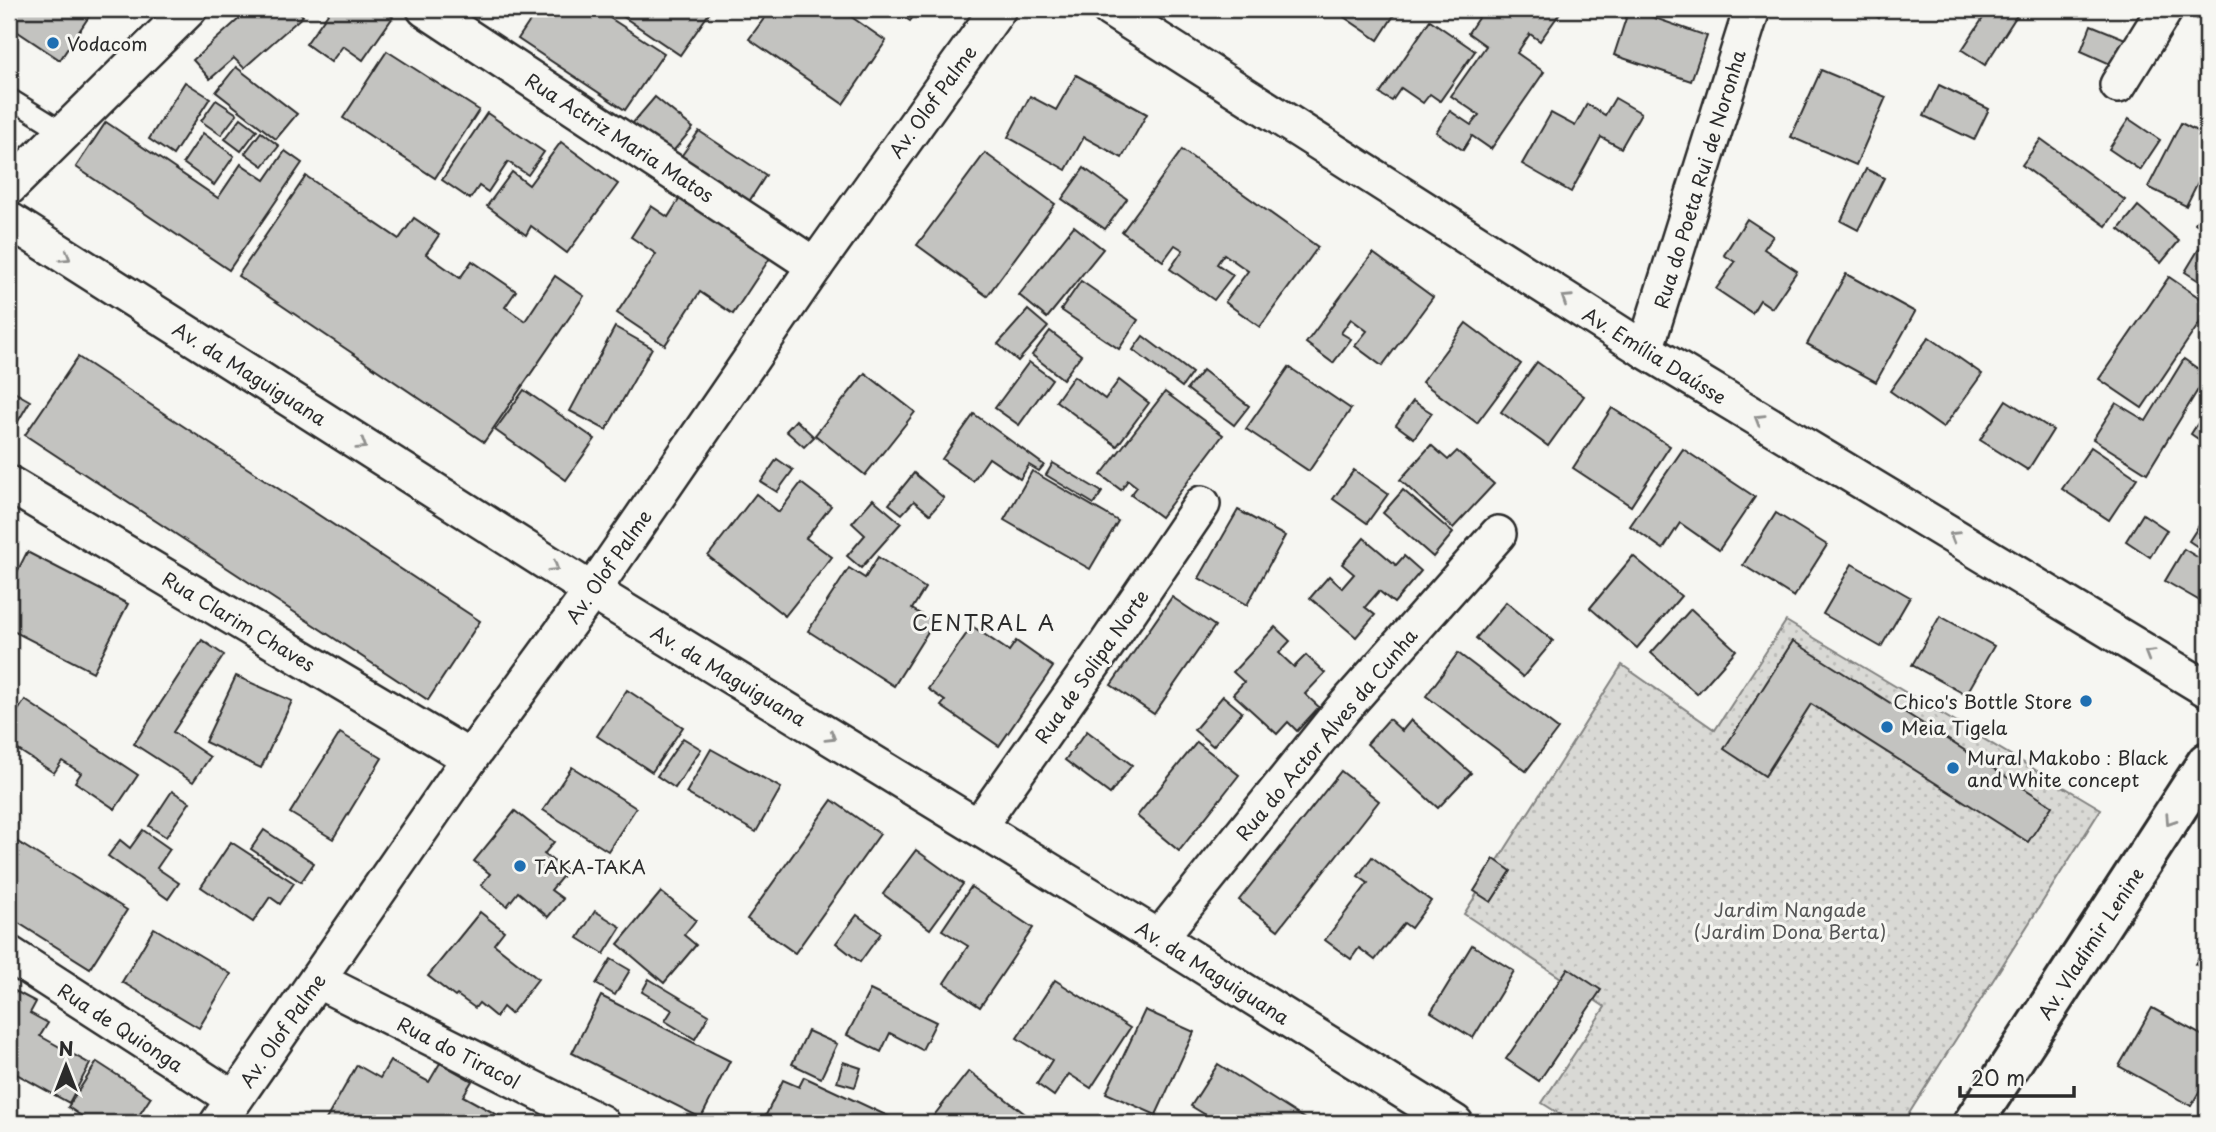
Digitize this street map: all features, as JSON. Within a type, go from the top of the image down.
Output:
[{"type":"main road","name":"Av. Vladimir Lenine","points":[[1973,1123],[2207,762]]},
{"type":"street","points":[[9,187],[189,9]]},
{"type":"street","name":"Rua Actriz Maria Matos","points":[[425,9],[814,265]]},
{"type":"street","name":"Av. Olof Palme","points":[[226,1111],[470,758],[592,591],[814,265],[998,9]]},
{"type":"street","name":"Av. Emília Daússe","points":[[1110,9],[1645,349],[2207,689]]},
{"type":"street","name":"Rua do Poeta Rui de Noronha","points":[[1645,349],[1752,9]]},
{"type":"street","points":[[2118,85],[2165,9]]},
{"type":"street","name":"Av. da Maguiguana","points":[[9,220],[592,591],[1160,938],[1417,1113],[1454,1123]]},
{"type":"street","name":"Rua Clarim Chaves","points":[[9,484],[470,758]]},
{"type":"street","name":"Rua de Solipa Norte","points":[[978,827],[1202,504]]},
{"type":"street","name":"Rua do Actor Alves da Cunha","points":[[1160,938],[1342,710],[1497,534]]},
{"type":"street","name":"Rua de Quionga","points":[[9,954],[226,1111]]},
{"type":"street","name":"Rua do Tiracol","points":[[317,980],[601,1123]]},
{"type":"lane","points":[[9,98],[64,132]]},
{"type":"green space","name":"Jardim Nangade (Jardim Dona Berta)","points":[[1786,621],[2101,809],[1903,1123],[1574,1123],[1542,1103],[1605,1007],[1464,914],[1622,665],[1715,730]]},
{"type":"building","name":"Vodacom","points":[[9,9],[94,9],[60,60],[9,26]]},
{"type":"building","points":[[250,9],[297,9],[303,16],[244,68],[234,58],[210,79],[193,60]]},
{"type":"building","points":[[331,9],[381,9],[393,17],[363,60],[343,46],[331,62],[306,44]]},
{"type":"building","points":[[538,9],[596,9],[664,53],[625,110],[518,39]]},
{"type":"building","points":[[612,9],[712,9],[680,55]]},
{"type":"building","points":[[771,9],[840,9],[886,41],[843,104],[749,39]]},
{"type":"building","points":[[892,9],[919,9],[910,21]]},
{"type":"building","points":[[1350,9],[1398,9],[1378,40],[1344,17]]},
{"type":"building","points":[[1484,9],[1494,9],[1500,13],[1503,9],[1562,10],[1540,41],[1530,34],[1517,53],[1544,72],[1491,149],[1472,136],[1463,150],[1436,132],[1450,111],[1471,125],[1479,115],[1451,96],[1486,46],[1468,33]]},
{"type":"building","points":[[1629,9],[1707,36],[1691,81],[1614,55]]},
{"type":"building","points":[[1866,9],[1885,9],[1879,18]]},
{"type":"building","points":[[1989,9],[2021,9],[1985,65],[1962,50]]},
{"type":"building","points":[[2199,9],[2207,9],[2207,25],[2194,17]]},
{"type":"building","points":[[1430,20],[1475,51],[1440,101],[1430,94],[1423,103],[1401,88],[1392,101],[1380,94]]},
{"type":"building","points":[[2091,25],[2128,40],[2117,67],[2081,51]]},
{"type":"building","points":[[387,51],[479,110],[435,178],[343,118]]},
{"type":"building","points":[[236,67],[297,114],[276,139],[216,92]]},
{"type":"building","points":[[1821,70],[1886,97],[1856,165],[1791,137]]},
{"type":"building","points":[[1076,75],[1147,114],[1122,158],[1084,137],[1066,170],[1008,137],[1030,96],[1056,110]]},
{"type":"building","points":[[185,82],[210,98],[173,155],[149,139]]},
{"type":"building","points":[[1939,85],[1989,109],[1974,140],[1924,116]]},
{"type":"building","points":[[655,97],[693,128],[669,156],[631,125]]},
{"type":"building","points":[[1615,98],[1641,113],[1621,148],[1601,137],[1571,192],[1522,164],[1551,113],[1575,126],[1587,104],[1605,115]]},
{"type":"building","points":[[216,100],[237,114],[221,135],[201,121]]},
{"type":"building","points":[[487,113],[544,152],[528,175],[508,162],[488,192],[479,186],[470,199],[442,180]]},
{"type":"building","points":[[241,118],[257,130],[241,151],[225,139]]},
{"type":"building","points":[[2129,119],[2160,140],[2140,170],[2109,149]]},
{"type":"building","points":[[106,122],[218,198],[241,164],[265,180],[285,151],[302,163],[229,270],[76,167]]},
{"type":"building","points":[[2181,123],[2207,136],[2207,164],[2186,206],[2148,187]]},
{"type":"building","points":[[699,131],[766,175],[748,203],[680,158]]},
{"type":"building","points":[[261,132],[279,146],[263,166],[245,153]]},
{"type":"building","points":[[203,133],[234,156],[214,185],[183,163]]},
{"type":"building","points":[[2041,139],[2125,200],[2106,226],[2022,165]]},
{"type":"building","points":[[561,142],[618,184],[567,253],[531,226],[526,235],[487,206],[512,172],[529,185]]},
{"type":"building","points":[[1182,150],[1318,247],[1260,327],[1225,302],[1248,271],[1224,254],[1217,264],[1233,275],[1214,300],[1170,269],[1183,250],[1175,245],[1163,261],[1122,232]]},
{"type":"building","points":[[985,153],[1055,204],[987,296],[917,245]]},
{"type":"building","points":[[1084,168],[1127,199],[1105,229],[1062,199]]},
{"type":"building","points":[[1866,169],[1884,178],[1858,230],[1841,221]]},
{"type":"building","points":[[306,176],[399,239],[414,218],[439,235],[426,254],[460,278],[472,261],[516,291],[505,307],[525,321],[555,276],[584,296],[484,442],[238,276]]},
{"type":"building","points":[[687,187],[772,255],[733,314],[700,292],[665,345],[617,313],[656,254],[631,237],[651,206],[668,217]]},
{"type":"building","points":[[2207,205],[2207,231],[2195,223]]},
{"type":"building","points":[[2138,206],[2179,241],[2161,263],[2119,229]]},
{"type":"building","points":[[1747,219],[1773,236],[1764,249],[1797,271],[1772,308],[1760,300],[1752,313],[1716,289],[1735,262],[1724,255]]},
{"type":"building","points":[[1074,226],[1103,249],[1047,318],[1019,295]]},
{"type":"building","points":[[2200,247],[2207,251],[2207,286],[2185,272]]},
{"type":"building","points":[[1373,253],[1433,297],[1382,366],[1355,346],[1367,331],[1351,319],[1341,333],[1351,339],[1333,363],[1306,343]]},
{"type":"building","points":[[1846,274],[1915,312],[1876,382],[1807,344]]},
{"type":"building","points":[[2169,277],[2207,303],[2207,312],[2142,408],[2099,379]]},
{"type":"building","points":[[1081,281],[1138,320],[1119,349],[1061,310]]},
{"type":"building","points":[[1028,310],[1048,327],[1018,361],[998,344]]},
{"type":"building","points":[[1466,323],[1521,364],[1477,423],[1422,382]]},
{"type":"building","points":[[615,327],[652,348],[606,430],[570,411]]},
{"type":"building","points":[[1050,331],[1081,355],[1063,379],[1032,355]]},
{"type":"building","points":[[1143,336],[1192,373],[1182,387],[1133,350]]},
{"type":"building","points":[[1929,337],[1982,374],[1943,428],[1890,391]]},
{"type":"building","points":[[78,357],[480,621],[428,700],[25,435]]},
{"type":"building","points":[[2184,359],[2207,375],[2147,473],[2093,439],[2116,403],[2146,421]]},
{"type":"building","points":[[1029,362],[1052,379],[1019,425],[995,408]]},
{"type":"building","points":[[1537,362],[1584,396],[1548,446],[1501,412]]},
{"type":"building","points":[[1289,367],[1351,409],[1309,471],[1246,429]]},
{"type":"building","points":[[1203,370],[1249,406],[1234,425],[1187,389]]},
{"type":"building","points":[[865,373],[915,412],[865,475],[815,435]]},
{"type":"building","points":[[1074,376],[1105,399],[1119,380],[1149,403],[1117,446],[1056,401]]},
{"type":"building","points":[[9,389],[30,401],[13,430],[9,428]]},
{"type":"building","points":[[524,390],[595,439],[566,480],[495,430]]},
{"type":"building","points":[[1165,392],[1223,435],[1161,517],[1131,495],[1137,487],[1128,480],[1121,490],[1101,475]]},
{"type":"building","points":[[2006,400],[2053,430],[2028,470],[1980,440]]},
{"type":"building","points":[[1413,401],[1432,413],[1414,438],[1396,425]]},
{"type":"building","points":[[1612,408],[1670,446],[1631,506],[1573,468]]},
{"type":"building","points":[[2207,409],[2207,445],[2191,434]]},
{"type":"building","points":[[974,414],[1044,465],[1039,471],[1029,465],[1020,479],[989,458],[973,481],[942,459]]},
{"type":"building","points":[[796,420],[814,437],[804,447],[786,431]]},
{"type":"building","points":[[1431,445],[1448,460],[1457,451],[1494,484],[1453,528],[1400,480]]},
{"type":"building","points":[[2091,447],[2137,478],[2109,520],[2062,489]]},
{"type":"building","points":[[1683,449],[1755,497],[1719,550],[1680,523],[1663,549],[1630,526]]},
{"type":"building","points":[[777,459],[793,470],[777,492],[761,482]]},
{"type":"building","points":[[1053,463],[1102,492],[1094,504],[1046,475]]},
{"type":"building","points":[[1354,470],[1388,494],[1367,523],[1333,499]]},
{"type":"building","points":[[1032,471],[1118,521],[1090,569],[1004,520]]},
{"type":"building","points":[[914,473],[944,498],[930,514],[914,501],[902,514],[889,504]]},
{"type":"building","points":[[801,483],[831,506],[806,538],[832,557],[785,616],[708,556],[756,494],[779,512]]},
{"type":"building","points":[[1403,490],[1453,533],[1433,557],[1383,513]]},
{"type":"building","points":[[873,499],[901,523],[861,568],[847,556],[865,535],[852,523]]},
{"type":"building","points":[[1238,510],[1285,536],[1247,605],[1199,578]]},
{"type":"building","points":[[1776,513],[1827,545],[1794,597],[1743,565]]},
{"type":"building","points":[[2207,513],[2207,553],[2189,541]]},
{"type":"building","points":[[2143,514],[2167,530],[2150,557],[2126,541]]},
{"type":"building","points":[[1364,538],[1396,565],[1404,556],[1421,571],[1394,603],[1379,591],[1365,607],[1375,615],[1356,637],[1310,598],[1329,576],[1342,588],[1354,574],[1342,564]]},
{"type":"building","points":[[2184,549],[2207,563],[2207,605],[2165,581]]},
{"type":"building","points":[[27,552],[128,604],[93,672],[9,629],[9,588]]},
{"type":"building","points":[[1633,556],[1681,596],[1637,648],[1590,608]]},
{"type":"building","points":[[878,557],[925,588],[912,609],[934,622],[894,686],[808,631],[849,568],[865,578]]},
{"type":"building","points":[[1852,564],[1910,597],[1881,647],[1823,614]]},
{"type":"building","points":[[1172,597],[1215,626],[1154,714],[1111,685]]},
{"type":"building","points":[[1506,602],[1553,641],[1523,677],[1476,638]]},
{"type":"building","points":[[1691,609],[1736,650],[1697,694],[1651,653]]},
{"type":"building","points":[[1940,616],[1994,646],[1966,695],[1912,665]]},
{"type":"building","points":[[972,626],[1009,651],[1016,641],[1053,667],[999,746],[941,706],[945,701],[928,689]]},
{"type":"building","points":[[1275,627],[1290,641],[1279,653],[1294,667],[1306,655],[1325,673],[1305,694],[1319,707],[1297,731],[1288,722],[1277,734],[1233,694],[1244,682],[1233,672]]},
{"type":"building","points":[[202,640],[224,655],[173,732],[210,757],[193,782],[134,744]]},
{"type":"building","name":"Meia Tigela","points":[[1793,641],[2052,806],[2028,842],[1811,704],[1765,776],[1724,749]]},
{"type":"building","points":[[1458,653],[1558,729],[1526,771],[1426,696]]},
{"type":"building","points":[[236,676],[292,701],[261,768],[205,742]]},
{"type":"building","points":[[627,690],[683,727],[652,772],[597,736]]},
{"type":"building","points":[[1223,696],[1242,712],[1213,746],[1194,730]]},
{"type":"building","points":[[25,700],[138,775],[115,809],[75,782],[81,773],[62,761],[54,773],[9,744],[9,724]]},
{"type":"building","points":[[1389,719],[1402,731],[1411,720],[1471,773],[1438,808],[1367,744]]},
{"type":"building","points":[[1087,731],[1132,765],[1110,794],[1065,760]]},
{"type":"building","points":[[340,733],[382,758],[333,839],[290,813]]},
{"type":"building","points":[[683,738],[701,749],[675,788],[657,776]]},
{"type":"building","points":[[1197,742],[1239,775],[1179,851],[1137,816]]},
{"type":"building","points":[[711,749],[781,788],[756,832],[686,793]]},
{"type":"building","points":[[572,767],[636,808],[608,851],[543,810]]},
{"type":"building","points":[[1341,771],[1379,801],[1278,930],[1239,900]]},
{"type":"building","points":[[172,791],[190,802],[166,837],[149,826]]},
{"type":"building","points":[[832,800],[880,834],[795,953],[747,919]]},
{"type":"building","name":"TAKA-TAKA","points":[[515,811],[554,842],[544,854],[567,871],[551,890],[563,899],[548,917],[518,892],[507,906],[481,885],[490,874],[474,861]]},
{"type":"building","points":[[143,830],[170,849],[157,868],[179,883],[168,899],[108,856],[120,840],[130,848]]},
{"type":"building","points":[[264,830],[314,863],[301,882],[251,849]]},
{"type":"building","points":[[13,839],[127,910],[90,968],[9,917],[9,846]]},
{"type":"building","points":[[231,842],[294,883],[280,904],[270,897],[253,922],[201,887]]},
{"type":"building","points":[[916,850],[963,884],[930,929],[883,894]]},
{"type":"building","points":[[1372,857],[1431,901],[1411,928],[1404,923],[1375,960],[1359,948],[1351,959],[1325,940],[1368,883],[1358,876]]},
{"type":"building","points":[[1494,859],[1511,871],[1491,902],[1474,891]]},
{"type":"building","points":[[971,887],[1033,928],[980,1007],[944,983],[968,946],[942,930]]},
{"type":"building","points":[[661,892],[696,920],[684,935],[696,945],[664,983],[618,944]]},
{"type":"building","points":[[595,911],[621,927],[604,954],[578,938]]},
{"type":"building","points":[[480,912],[504,931],[494,944],[538,979],[511,1014],[503,1007],[496,1017],[479,1003],[475,1008],[457,995],[455,997],[428,976]]},
{"type":"building","points":[[857,915],[881,933],[860,962],[836,943]]},
{"type":"building","points":[[154,928],[231,974],[199,1028],[122,982]]},
{"type":"building","points":[[1472,945],[1514,971],[1473,1038],[1431,1012]]},
{"type":"building","points":[[2207,945],[2207,972],[2195,964]]},
{"type":"building","points":[[611,959],[630,970],[615,995],[596,984]]},
{"type":"building","points":[[1568,968],[1601,990],[1539,1081],[1506,1059]]},
{"type":"building","points":[[649,979],[709,1015],[695,1039],[665,1021],[672,1010],[642,992]]},
{"type":"building","points":[[1055,980],[1130,1028],[1091,1088],[1069,1074],[1054,1096],[1037,1084],[1052,1060],[1017,1038]]},
{"type":"building","points":[[870,990],[936,1022],[922,1050],[890,1033],[881,1052],[847,1035]]},
{"type":"building","points":[[15,991],[36,1002],[30,1013],[48,1023],[40,1036],[90,1064],[69,1103],[9,1070],[9,1002]]},
{"type":"building","points":[[601,996],[730,1061],[701,1118],[572,1053]]},
{"type":"building","points":[[2152,1008],[2207,1038],[2207,1078],[2191,1106],[2119,1066]]},
{"type":"building","points":[[1145,1010],[1194,1032],[1156,1115],[1106,1093]]},
{"type":"building","points":[[808,1031],[837,1044],[821,1078],[792,1064]]},
{"type":"building","points":[[390,1061],[429,1082],[440,1063],[472,1081],[463,1096],[503,1118],[500,1123],[324,1123],[357,1065],[380,1078]]},
{"type":"building","points":[[97,1062],[151,1097],[134,1123],[92,1123],[68,1107]]},
{"type":"building","points":[[843,1062],[861,1068],[855,1087],[837,1082]]},
{"type":"building","points":[[1218,1064],[1311,1123],[1219,1123],[1191,1106]]},
{"type":"building","points":[[969,1071],[1037,1123],[996,1123],[985,1115],[978,1123],[928,1123]]},
{"type":"building","points":[[804,1077],[890,1117],[887,1123],[762,1123],[783,1080],[799,1087]]},
{"type":"place","name":"Vodacom","points":[[53,43]]},
{"type":"place","name":"Chico's Bottle Store","points":[[2086,701]]},
{"type":"place","name":"Meia Tigela","points":[[1887,727]]},
{"type":"place","name":"Mural Makobo : Black and White concept","points":[[1953,768]]},
{"type":"place","name":"TAKA-TAKA","points":[[520,866]]},
{"type":"district","name":"CENTRAL A","points":[[984,622]]}]
